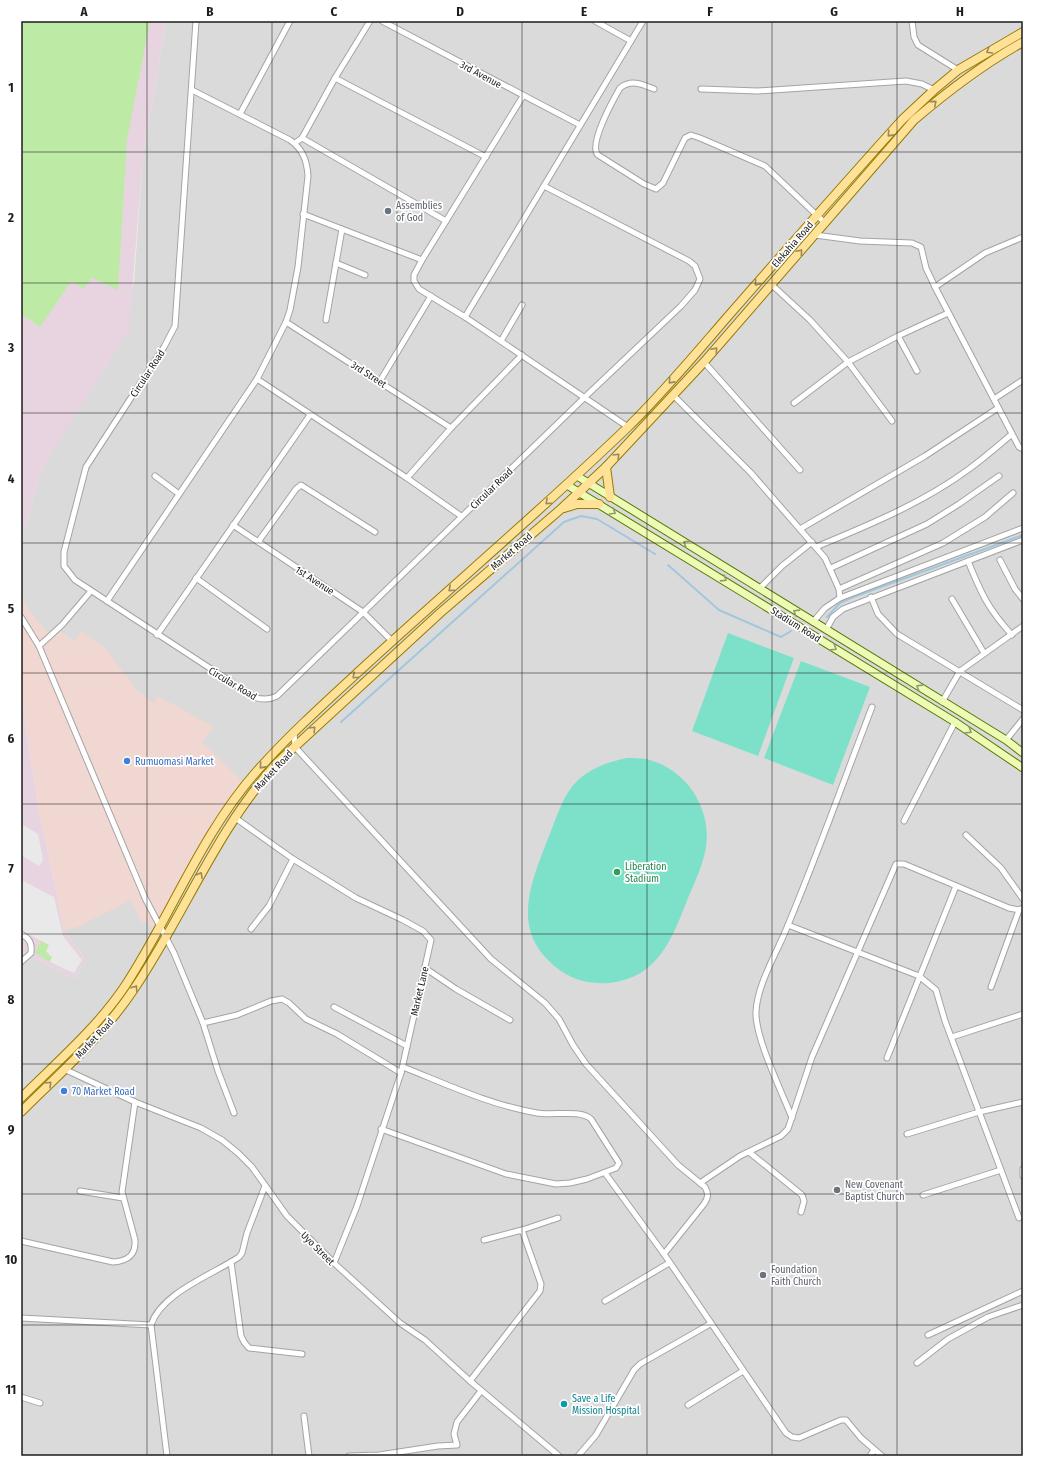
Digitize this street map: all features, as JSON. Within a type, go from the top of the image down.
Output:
[{"type":"main road","name":"Elekahia Road","points":[[577,476],[628,427],[682,369],[902,120],[958,70],[1023,32]]},
{"type":"main road","name":"Elekahia Road","points":[[589,483],[674,396],[914,120],[947,92],[981,67],[1023,42]]},
{"type":"main road","points":[[606,467],[610,497]]},
{"type":"main road","name":"Stadium Road","points":[[577,476],[1006,740],[1023,753]]},
{"type":"main road","name":"Market Road","points":[[21,1098],[83,1036],[112,1004],[136,968],[226,810],[254,775],[294,732],[392,641],[577,476]]},
{"type":"main road","name":"Market Road","points":[[21,1112],[93,1040],[123,1005],[166,938],[186,899],[234,817],[261,781],[294,747],[440,613],[589,483]]},
{"type":"main road","name":"Stadium Road","points":[[567,485],[955,722],[1023,768]]},
{"type":"main road","points":[[561,509],[577,504],[599,504]]},
{"type":"street","name":"Circular Road","points":[[196,21],[175,326],[164,347],[86,467],[64,552],[64,566],[68,573],[91,591],[254,698],[268,700],[277,696],[461,516],[684,303],[695,290],[700,279],[695,266],[689,261],[544,186]]},
{"type":"street","points":[[240,114],[290,21]]},
{"type":"street","points":[[295,143],[302,138],[335,78],[370,21]]},
{"type":"street","name":"3rd Avenue","points":[[382,21],[580,125]]},
{"type":"street","points":[[595,21],[631,41]]},
{"type":"street","points":[[464,317],[643,21]]},
{"type":"street","points":[[912,21],[916,42],[958,70]]},
{"type":"street","points":[[335,78],[486,157]]},
{"type":"street","points":[[701,89],[758,91],[906,81],[922,84],[934,90]]},
{"type":"street","points":[[654,88],[638,82],[625,84],[620,88],[601,128],[595,146],[594,150],[598,155],[644,184],[656,189],[663,183],[685,138],[692,135],[762,164],[825,224]]},
{"type":"street","points":[[107,601],[257,379],[286,322],[290,310],[298,267],[308,176],[307,166],[302,152],[295,143],[192,90]]},
{"type":"street","points":[[524,96],[422,260],[414,275],[414,281],[419,289],[501,341],[628,427]]},
{"type":"street","points":[[302,138],[446,221]]},
{"type":"street","points":[[303,214],[422,260]]},
{"type":"street","points":[[326,320],[342,229]]},
{"type":"street","points":[[815,235],[860,241],[906,243],[919,246],[922,249],[926,268],[948,313],[1019,447],[1023,449]]},
{"type":"street","points":[[935,287],[985,253],[1023,237]]},
{"type":"street","points":[[336,264],[365,275]]},
{"type":"street","points":[[772,285],[810,320],[848,362],[892,421]]},
{"type":"street","points":[[380,381],[431,296]]},
{"type":"street","points":[[501,341],[522,305]]},
{"type":"street","points":[[794,403],[848,362],[898,336],[948,313]]},
{"type":"street","name":"3rd Street","points":[[286,322],[451,428]]},
{"type":"street","points":[[898,336],[917,371]]},
{"type":"street","points":[[408,478],[451,428],[522,355]]},
{"type":"street","points":[[704,362],[800,470]]},
{"type":"street","points":[[257,379],[408,478],[461,516]]},
{"type":"street","points":[[994,399],[1023,380]]},
{"type":"street","points":[[674,396],[751,473],[812,542],[831,568],[839,589],[840,598]]},
{"type":"street","points":[[800,529],[925,456],[998,408]]},
{"type":"street","points":[[157,635],[310,415]]},
{"type":"street","points":[[816,547],[892,515],[931,493],[969,470],[1012,434]]},
{"type":"street","points":[[155,476],[179,494]]},
{"type":"street","points":[[831,568],[927,524],[999,476]]},
{"type":"street","points":[[258,542],[296,489],[301,485],[375,532]]},
{"type":"street","points":[[839,589],[943,543],[966,531],[1013,493]]},
{"type":"street","name":"1st Avenue","points":[[233,525],[363,612],[392,641]]},
{"type":"street","points":[[813,622],[825,608],[840,598],[1023,528]]},
{"type":"street","points":[[826,630],[838,612],[870,598],[1023,540]]},
{"type":"street","points":[[759,589],[776,571],[812,542]]},
{"type":"street","points":[[1000,560],[1023,599]]},
{"type":"street","points":[[968,561],[985,601],[995,616],[1012,635]]},
{"type":"street","points":[[196,578],[267,629]]},
{"type":"street","points":[[39,646],[57,629],[91,591]]},
{"type":"street","points":[[870,598],[878,614],[897,634],[1023,710]]},
{"type":"street","points":[[952,599],[984,653]]},
{"type":"street","points":[[21,617],[39,646],[145,898],[159,928],[166,938],[203,1023],[218,1071],[234,1113]]},
{"type":"street","points":[[942,702],[960,671],[1023,626]]},
{"type":"street","points":[[792,1118],[762,1041],[756,1014],[759,991],[788,925],[872,707]]},
{"type":"street","points":[[1006,740],[1023,720]]},
{"type":"street","points":[[904,821],[955,722]]},
{"type":"street","points":[[294,732],[294,747],[491,960],[545,1003],[559,1019],[573,1045],[586,1064],[678,1165],[700,1183],[708,1192],[708,1198],[664,1254]]},
{"type":"street","name":"Market Lane","points":[[234,817],[293,859],[356,898],[404,920],[428,935],[431,940],[402,1070],[381,1129],[357,1206],[334,1263]]},
{"type":"street","points":[[966,835],[1001,868],[1023,899]]},
{"type":"street","points":[[251,929],[268,906],[293,859]]},
{"type":"street","points":[[700,1183],[723,1166],[784,1134],[788,1129],[812,1057],[856,952],[896,864],[904,864],[1009,908],[1021,909],[991,987]]},
{"type":"street","points":[[887,1058],[956,886]]},
{"type":"street","points":[[788,925],[919,976],[936,990],[1018,1218]]},
{"type":"street","points":[[21,934],[27,937],[32,944],[31,953],[21,962]]},
{"type":"street","points":[[424,968],[467,996],[510,1020]]},
{"type":"street","points":[[203,1023],[237,1015],[271,1001],[282,999],[289,1003],[306,1019],[337,1034],[402,1070],[507,1107],[540,1114],[579,1114],[588,1117],[619,1162],[616,1168],[605,1172],[570,1183],[556,1184],[506,1174],[381,1129]]},
{"type":"street","points":[[334,1008],[407,1046]]},
{"type":"street","points":[[952,1037],[1023,1014]]},
{"type":"street","name":"Uyo Street","points":[[64,1069],[135,1102],[201,1128],[222,1140],[252,1167],[264,1186],[287,1216],[334,1263],[400,1323],[425,1340],[481,1391],[559,1456]]},
{"type":"street","points":[[21,1241],[113,1262],[126,1260],[131,1256],[135,1247],[123,1198],[123,1182],[135,1102]]},
{"type":"street","points":[[907,1134],[979,1112],[1023,1102]]},
{"type":"street","points":[[749,1152],[802,1195],[804,1201],[801,1212]]},
{"type":"street","points":[[1023,1169],[1023,1176]]},
{"type":"street","points":[[923,1195],[1000,1170]]},
{"type":"street","points":[[605,1172],[664,1254],[710,1324],[786,1433],[792,1438],[800,1438],[841,1420],[846,1420],[861,1438],[882,1456]]},
{"type":"street","points":[[167,1456],[151,1325],[154,1317],[168,1302],[192,1284],[232,1262],[242,1253],[247,1233],[264,1186]]},
{"type":"street","points":[[80,1191],[123,1198]]},
{"type":"street","points":[[484,1240],[522,1230],[558,1218]]},
{"type":"street","points":[[470,1381],[540,1291],[541,1284],[522,1230]]},
{"type":"street","points":[[232,1262],[241,1336],[247,1346],[250,1348],[302,1354]]},
{"type":"street","points":[[605,1301],[669,1263]]},
{"type":"street","points":[[928,1336],[1023,1291]]},
{"type":"street","points":[[917,1363],[948,1339],[988,1318],[1023,1305]]},
{"type":"street","points":[[21,1318],[151,1325]]},
{"type":"street","points":[[578,1456],[596,1435],[634,1370],[640,1364],[710,1324]]},
{"type":"street","points":[[688,1405],[743,1371]]},
{"type":"street","points":[[348,1456],[379,1455],[438,1446],[457,1445],[454,1428],[481,1391]]},
{"type":"street","points":[[21,1397],[40,1402]]},
{"type":"street","points":[[304,1416],[309,1456]]},
{"type":"street","points":[[870,1456],[874,1450]]},
{"type":"shaded area","points":[[21,21],[166,21],[143,155],[129,331],[42,468],[21,542]]},
{"type":"shaded area","points":[[166,21],[1023,21],[1023,1456],[21,1456],[21,951],[74,979],[85,959],[64,930],[21,694],[21,542],[42,468],[76,413],[134,283],[143,155]]},
{"type":"shaded area","name":"Rumuomasi Market","points":[[21,591],[27,608],[48,633],[55,627],[75,642],[81,631],[106,649],[135,688],[153,703],[158,696],[214,727],[202,742],[242,781],[202,842],[153,931],[148,921],[142,923],[131,900],[77,927],[64,930],[38,806],[21,694]]},
{"type":"shaded area","points":[[728,633],[794,658],[758,756],[692,731]]},
{"type":"shaded area","points":[[801,661],[870,687],[833,785],[764,758]]},
{"type":"shaded area","points":[[21,695],[38,806],[64,930],[85,959],[74,979],[21,951]]},
{"type":"shaded area","points":[[627,758],[646,759],[660,764],[673,771],[684,780],[693,791],[705,818],[707,832],[706,847],[701,867],[676,928],[661,954],[651,965],[640,973],[626,980],[609,983],[596,983],[578,979],[566,974],[544,956],[534,941],[529,925],[528,908],[530,890],[535,872],[568,792],[578,780],[595,768]]},
{"type":"shaded area","points":[[21,824],[38,834],[43,860],[39,866],[21,855]]},
{"type":"shaded area","points":[[21,880],[54,897],[63,936],[82,960],[74,973],[50,962],[52,957],[46,951],[49,945],[21,930]]},
{"type":"green space","points":[[21,21],[150,21],[127,140],[118,290],[92,278],[83,289],[74,283],[70,283],[40,327],[21,314]]},
{"type":"green space","points":[[41,941],[49,945],[47,954],[52,957],[50,962],[35,953]]},
{"type":"waterway","points":[[341,722],[564,522],[581,516],[597,519],[655,554]]},
{"type":"waterway","points":[[827,617],[840,603],[851,598],[1023,535]]},
{"type":"waterway","points":[[668,565],[719,610],[781,637],[791,631]]},
{"type":"place","name":"Assemblies of God","points":[[388,211]]},
{"type":"place","name":"Rumuomasi Market","points":[[127,761]]},
{"type":"place","name":"Liberation Stadium","points":[[617,872]]},
{"type":"place","name":"70 Market Road","points":[[64,1091]]},
{"type":"place","name":"New Covenant Baptist Church","points":[[837,1190]]},
{"type":"place","name":"Foundation Faith Church","points":[[763,1275]]},
{"type":"place","name":"Save a Life Mission Hospital","points":[[564,1404]]}]
